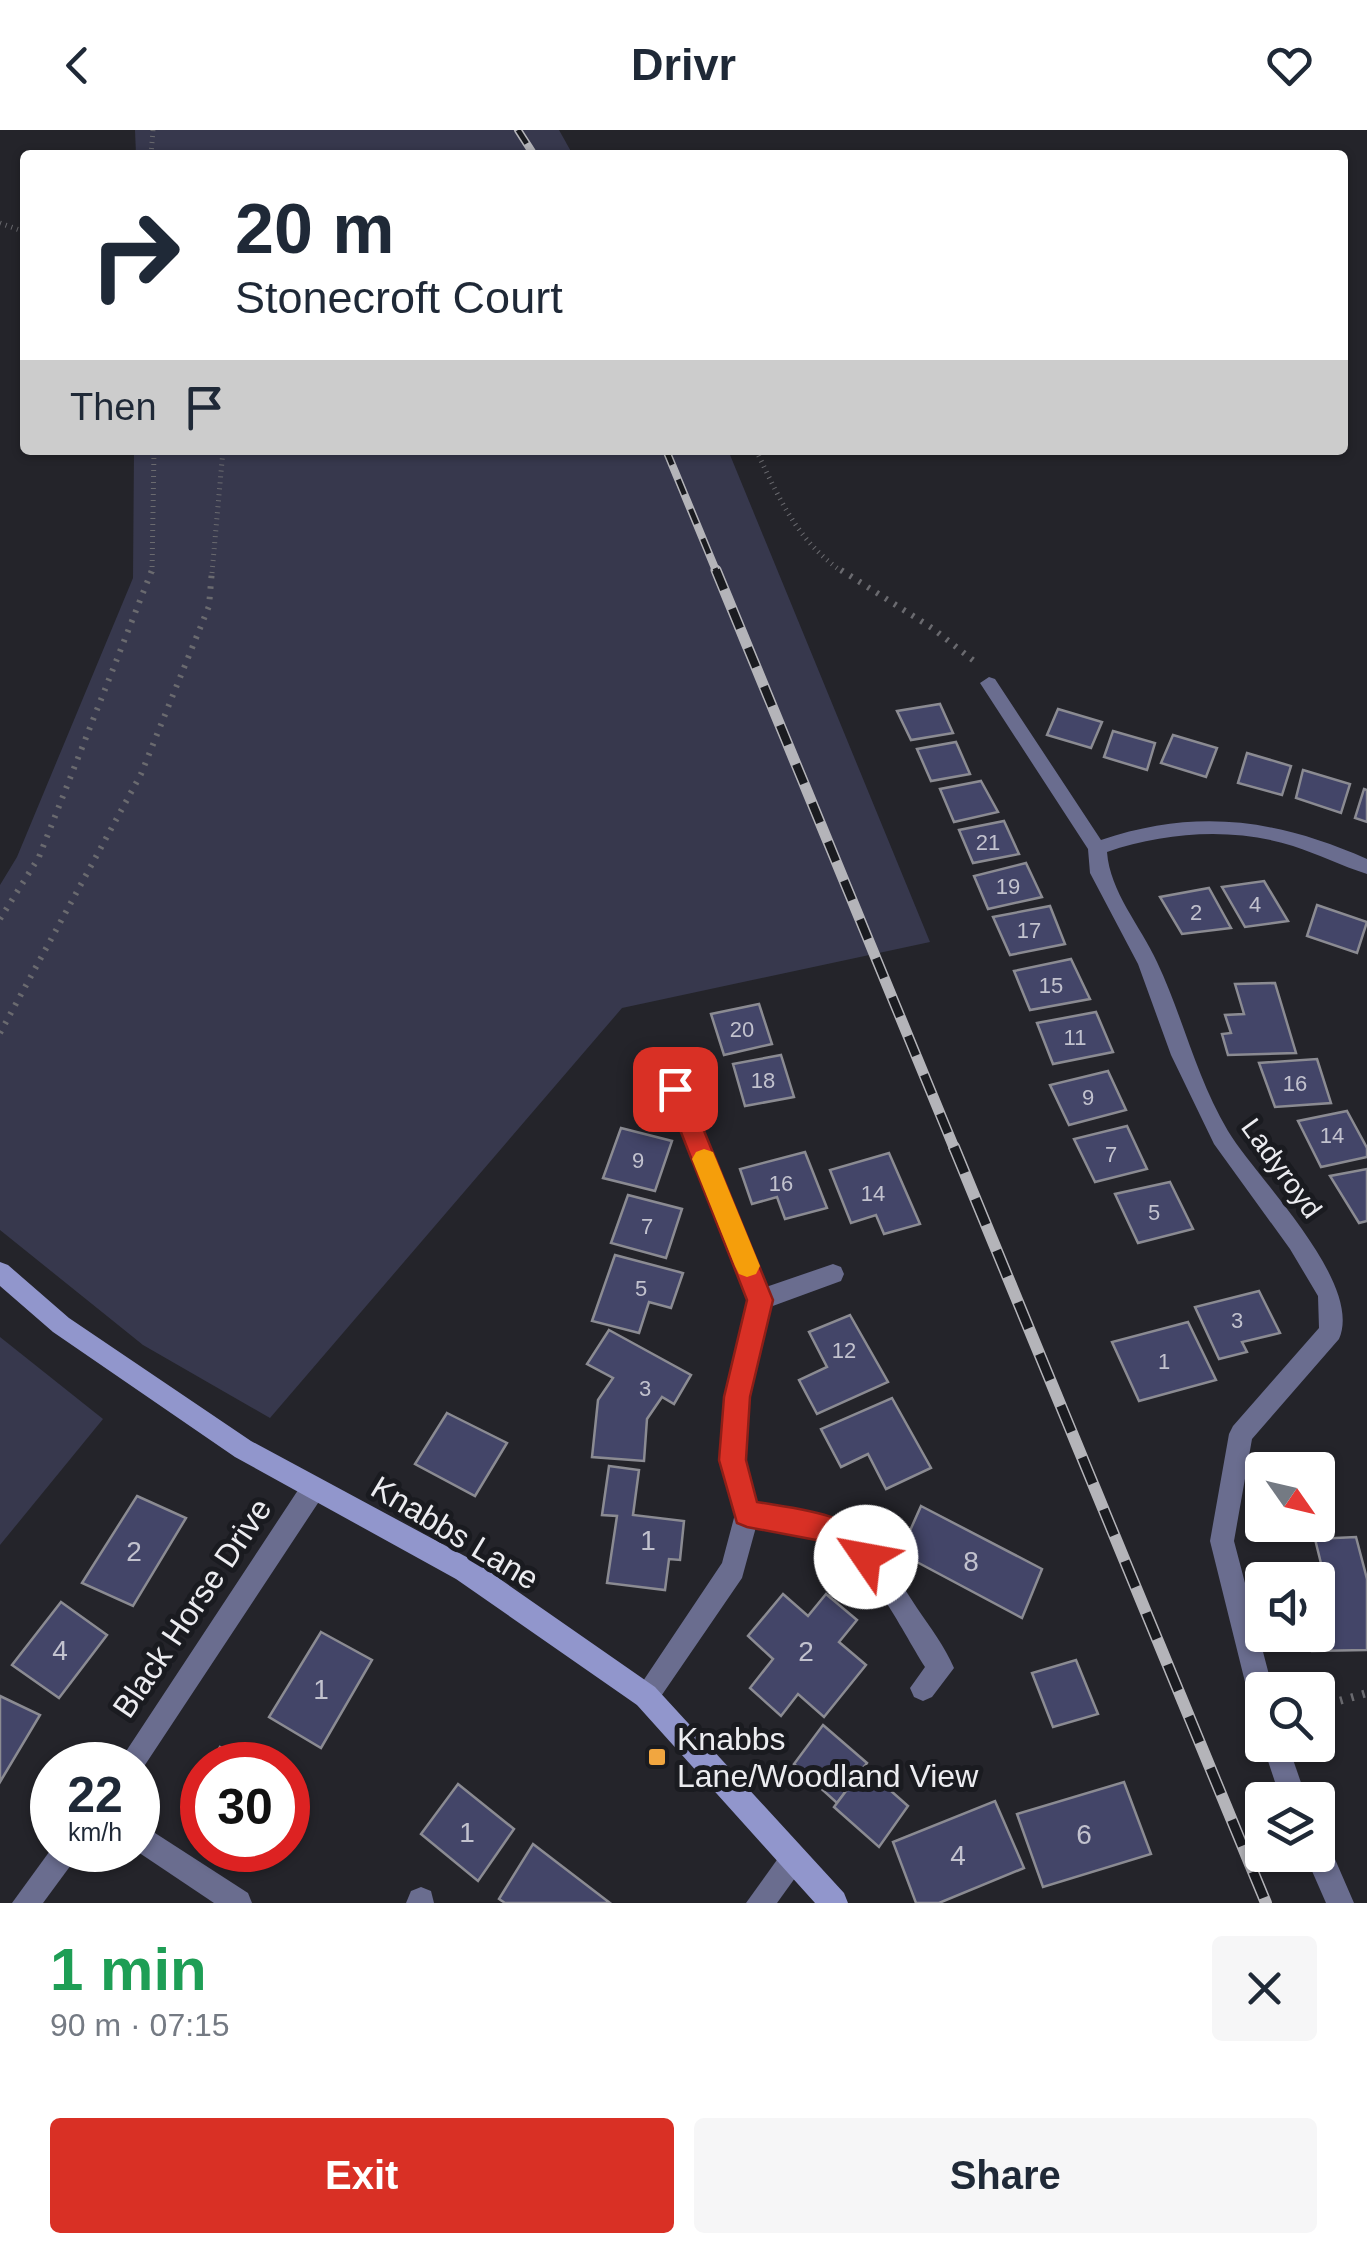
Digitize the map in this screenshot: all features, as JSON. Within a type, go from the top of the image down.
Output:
[{"type":"main road","name":"Knabbs Lane","points":[[0,1272],[61,1325],[243,1449],[465,1570],[646,1696],[834,1903]]},
{"type":"street","name":"Ladyroyd","points":[[989,683],[1097,848],[1099,873],[1148,963],[1181,1055],[1221,1138],[1298,1242],[1329,1294],[1331,1332],[1241,1434],[1222,1540],[1255,1672]]},
{"type":"street","points":[[1097,848],[1128,837],[1210,829],[1257,830],[1367,866]]},
{"type":"street","points":[[646,1696],[733,1570],[747,1514],[732,1460],[737,1397],[760,1300],[662,1058]]},
{"type":"street","points":[[760,1300],[833,1274]]},
{"type":"street","name":"Black Horse Drive","points":[[145,1742],[313,1490]]},
{"type":"street","points":[[747,1514],[816,1526],[843,1536],[866,1557],[940,1668],[923,1688]]},
{"type":"street","points":[[160,1851],[238,1903]]},
{"type":"street","points":[[760,1903],[794,1860]]},
{"type":"street","points":[[26,1903],[51,1872]]},
{"type":"street","points":[[1326,1872],[1340,1903]]},
{"type":"path","points":[[0,919],[38,857],[152,574],[154,455]]},
{"type":"path","points":[[0,1033],[141,774],[208,606],[224,455]]},
{"type":"path","points":[[758,455],[797,532],[817,551],[953,640],[989,683]]},
{"type":"path","points":[[1335,1702],[1367,1693]]},
{"type":"shaded area","points":[[135,130],[559,130],[570,150],[136,150]]},
{"type":"shaded area","points":[[134,455],[730,455],[930,942],[622,1008],[270,1418],[143,1345],[0,1230],[0,885],[17,857],[133,578]]},
{"type":"shaded area","points":[[0,1337],[103,1419],[0,1545]]},
{"type":"building","points":[[940,704],[953,733],[911,740],[897,711]]},
{"type":"building","points":[[1058,709],[1102,722],[1091,748],[1047,735]]},
{"type":"building","points":[[1113,731],[1155,743],[1147,770],[1104,757]]},
{"type":"building","points":[[1173,735],[1217,748],[1206,777],[1161,763]]},
{"type":"building","points":[[956,742],[970,774],[931,781],[917,749]]},
{"type":"building","points":[[1247,753],[1291,766],[1282,795],[1238,783]]},
{"type":"building","points":[[1303,770],[1350,784],[1341,813],[1296,798]]},
{"type":"building","points":[[981,781],[998,812],[954,822],[940,789]]},
{"type":"building","points":[[1364,789],[1367,790],[1367,822],[1355,818]]},
{"type":"building","points":[[1004,821],[1019,854],[973,863],[959,830]]},
{"type":"building","points":[[1026,863],[1042,897],[988,909],[974,876]]},
{"type":"building","points":[[1264,881],[1288,921],[1245,927],[1222,887]]},
{"type":"building","points":[[1209,888],[1231,928],[1182,934],[1160,897]]},
{"type":"building","points":[[1317,905],[1367,922],[1357,953],[1307,936]]},
{"type":"building","points":[[1050,906],[1065,944],[1010,955],[993,917]]},
{"type":"building","points":[[1071,959],[1090,999],[1030,1010],[1014,971]]},
{"type":"building","points":[[1275,983],[1296,1053],[1228,1055],[1222,1034],[1231,1033],[1225,1015],[1244,1014],[1235,984]]},
{"type":"building","points":[[759,1004],[772,1044],[724,1055],[711,1014]]},
{"type":"building","points":[[1096,1012],[1113,1052],[1053,1064],[1037,1023]]},
{"type":"building","points":[[781,1055],[794,1097],[745,1106],[733,1064]]},
{"type":"building","points":[[1317,1059],[1331,1103],[1275,1107],[1259,1063]]},
{"type":"building","points":[[1108,1071],[1126,1110],[1069,1125],[1050,1085]]},
{"type":"building","points":[[1347,1111],[1367,1148],[1367,1157],[1321,1167],[1298,1121]]},
{"type":"building","points":[[1127,1126],[1147,1169],[1095,1182],[1074,1139]]},
{"type":"building","points":[[621,1128],[672,1141],[655,1191],[603,1178]]},
{"type":"building","points":[[805,1152],[827,1208],[785,1219],[777,1197],[752,1204],[740,1169]]},
{"type":"building","points":[[889,1153],[920,1224],[884,1234],[876,1215],[851,1223],[830,1170]]},
{"type":"building","points":[[1367,1169],[1367,1221],[1359,1223],[1330,1176]]},
{"type":"building","points":[[1170,1182],[1193,1229],[1138,1243],[1115,1194]]},
{"type":"building","points":[[628,1195],[682,1209],[666,1258],[611,1243]]},
{"type":"building","points":[[615,1255],[683,1273],[671,1308],[649,1302],[639,1333],[592,1321]]},
{"type":"building","points":[[1259,1291],[1280,1333],[1242,1342],[1247,1352],[1219,1359],[1195,1307]]},
{"type":"building","points":[[850,1315],[888,1382],[817,1414],[799,1380],[827,1367],[809,1332]]},
{"type":"building","points":[[1188,1322],[1216,1380],[1139,1401],[1112,1342]]},
{"type":"building","points":[[609,1330],[691,1375],[674,1404],[662,1397],[647,1419],[644,1461],[592,1457],[598,1400],[613,1378],[587,1364]]},
{"type":"building","points":[[892,1398],[931,1468],[886,1489],[868,1454],[841,1467],[821,1429]]},
{"type":"building","points":[[447,1413],[507,1443],[475,1496],[415,1464]]},
{"type":"building","points":[[609,1466],[639,1470],[633,1515],[684,1521],[680,1560],[669,1559],[665,1590],[607,1583],[617,1516],[602,1515]]},
{"type":"building","points":[[137,1496],[186,1518],[133,1606],[82,1583]]},
{"type":"building","points":[[921,1506],[1042,1569],[1022,1618],[900,1553]]},
{"type":"building","points":[[1356,1537],[1367,1579],[1367,1650],[1335,1651],[1335,1562],[1321,1562],[1316,1542],[1335,1542],[1335,1538]]},
{"type":"building","points":[[783,1594],[808,1616],[826,1594],[857,1620],[839,1642],[866,1665],[824,1717],[798,1694],[781,1716],[750,1688],[773,1659],[748,1636]]},
{"type":"building","points":[[61,1602],[107,1635],[59,1698],[12,1665]]},
{"type":"building","points":[[321,1632],[372,1660],[321,1748],[269,1717]]},
{"type":"building","points":[[1076,1660],[1098,1714],[1053,1727],[1032,1673]]},
{"type":"building","points":[[0,1696],[40,1715],[0,1782]]},
{"type":"building","points":[[823,1725],[867,1763],[837,1803],[794,1764]]},
{"type":"building","points":[[864,1767],[908,1806],[879,1847],[834,1807]]},
{"type":"building","points":[[1124,1782],[1151,1854],[1043,1887],[1017,1814]]},
{"type":"building","points":[[458,1784],[514,1829],[478,1881],[421,1834]]},
{"type":"building","points":[[995,1801],[1024,1868],[939,1903],[916,1903],[893,1842]]},
{"type":"building","points":[[533,1844],[610,1903],[505,1903],[499,1899]]},
{"type":"railway","points":[[518,130],[531,150]]},
{"type":"railway","points":[[668,455],[717,573]]},
{"type":"railway","points":[[716,570],[955,1150]]},
{"type":"railway","points":[[954,1147],[1266,1903]]},
{"type":"slow traffic","points":[[704,1159],[747,1266]]},
{"type":"place","name":"Knabbs Lane/Woodland View","points":[[657,1757]]},
{"type":"route","points":[[675,1089],[760,1300],[737,1397],[732,1460],[747,1514],[816,1526],[843,1536],[866,1557]]}]
